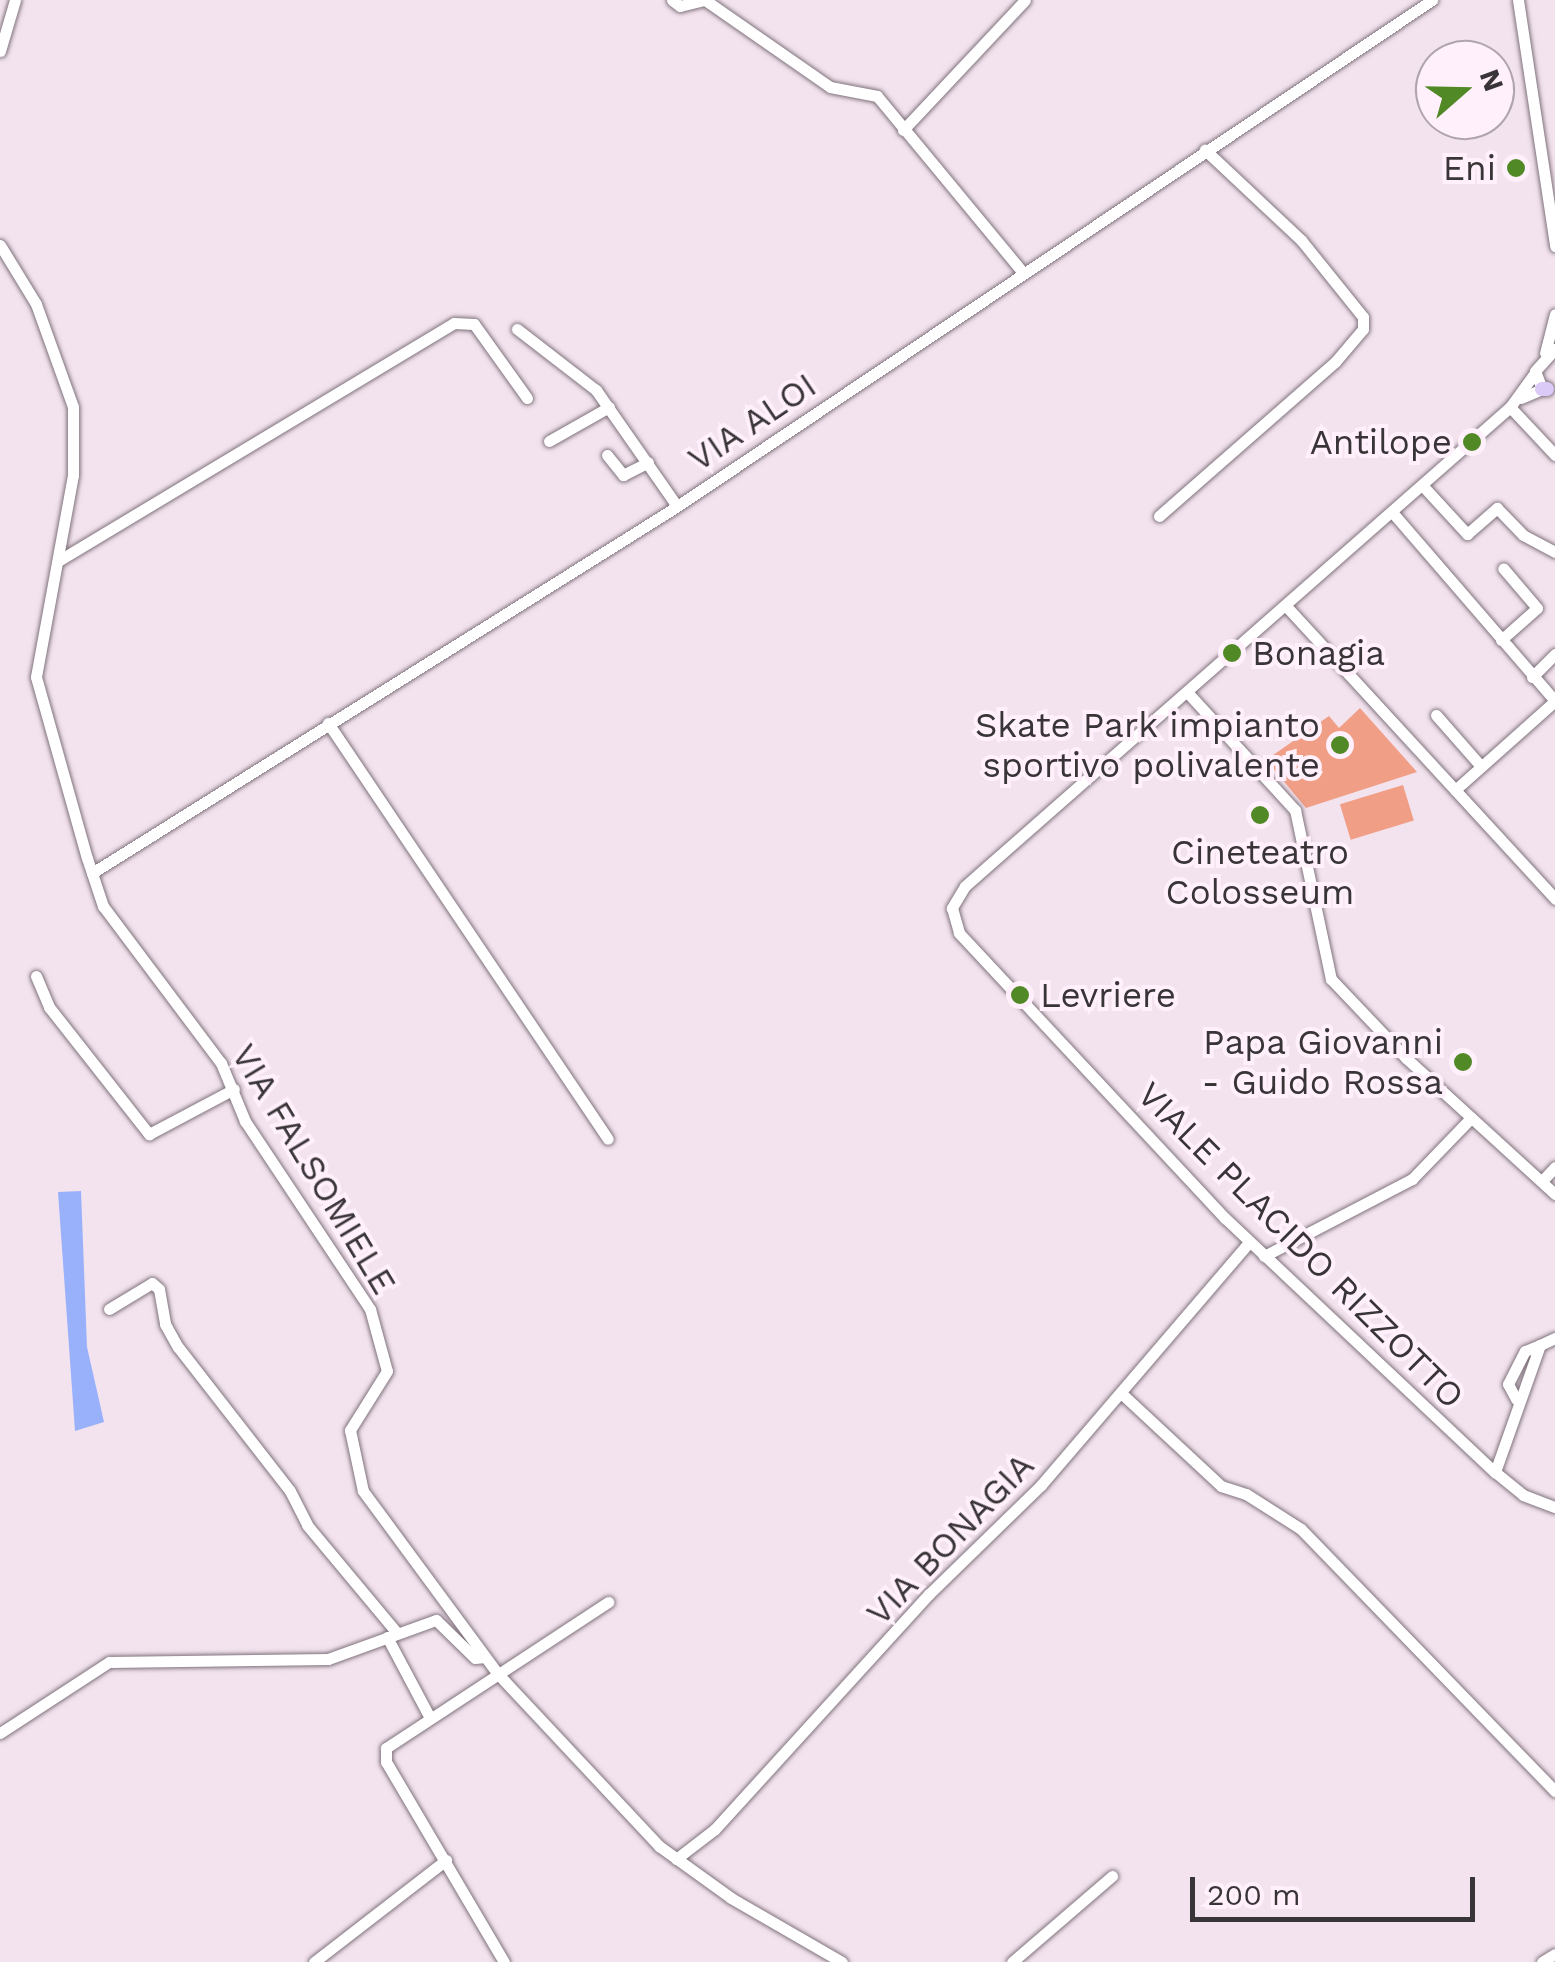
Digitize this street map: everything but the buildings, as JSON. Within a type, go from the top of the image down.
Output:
[{"type":"street","points":[[0,51],[15,0]]},
{"type":"street","points":[[672,0],[680,6],[704,0],[830,87],[877,96],[1021,270]]},
{"type":"street","points":[[904,130],[1025,0]]},
{"type":"street","name":"VIA ALOI","points":[[92,873],[677,506],[1021,270],[1432,0]]},
{"type":"street","points":[[1518,0],[1555,246]]},
{"type":"street","points":[[1159,516],[1336,362],[1363,329],[1363,317],[1302,240],[1255,190],[1204,150]]},
{"type":"street","name":"VIA FALSOMIELE","points":[[0,246],[36,304],[74,407],[73,475],[36,676],[92,873],[103,906],[132,951],[221,1063],[245,1121],[360,1293],[380,1336],[387,1371],[350,1430],[363,1490],[498,1674],[676,1859],[842,1962]]},
{"type":"street","points":[[1555,314],[1550,351],[1514,403],[1188,693],[1295,810],[1331,979],[1555,1194]]},
{"type":"street","points":[[58,562],[454,323],[474,324],[527,398]]},
{"type":"street","points":[[517,328],[609,407],[677,506]]},
{"type":"street","points":[[1514,403],[1550,389],[1534,374]]},
{"type":"street","points":[[1514,403],[1555,455]]},
{"type":"street","points":[[549,442],[609,407]]},
{"type":"street","points":[[607,455],[623,474],[648,462]]},
{"type":"street","points":[[1422,485],[1467,534],[1497,508],[1523,535],[1555,550]]},
{"type":"street","points":[[1392,512],[1555,701],[1478,764],[1454,790]]},
{"type":"street","points":[[1501,640],[1537,608],[1503,568]]},
{"type":"street","points":[[1286,606],[1555,899]]},
{"type":"street","points":[[1532,677],[1555,654]]},
{"type":"street","name":"VIALE PLACIDO RIZZOTTO","points":[[1188,693],[964,886],[952,908],[959,933],[1249,1242],[1494,1472],[1523,1495],[1555,1508]]},
{"type":"street","points":[[1436,715],[1478,764]]},
{"type":"street","points":[[328,723],[608,1139]]},
{"type":"street","points":[[36,976],[48,1007],[149,1134],[234,1089]]},
{"type":"street","points":[[1264,1256],[1412,1179],[1472,1118]]},
{"type":"street","points":[[1542,1181],[1555,1168]]},
{"type":"street","name":"VIA BONAGIA","points":[[676,1859],[778,1763],[1120,1394],[1249,1242]]},
{"type":"street","points":[[109,1309],[152,1283],[159,1289],[165,1324],[178,1347],[290,1491],[307,1525],[392,1635],[429,1716]]},
{"type":"street","points":[[1494,1472],[1516,1398],[1540,1345],[1555,1338]]},
{"type":"street","points":[[1120,1394],[1221,1486],[1246,1494],[1301,1529],[1431,1671],[1555,1792]]},
{"type":"street","points":[[504,1962],[385,1754],[429,1716],[608,1602]]},
{"type":"street","points":[[0,1732],[109,1662],[328,1659],[392,1635],[443,1622],[475,1658],[485,1657]]},
{"type":"street","points":[[314,1962],[446,1860]]},
{"type":"street","points":[[1012,1962],[1112,1876]]},
{"type":"street","points":[[1542,1962],[1555,1954]]},
{"type":"shaded area","name":"Skate Park impianto sportivo polivalente","points":[[1360,708],[1417,772],[1306,808],[1266,760],[1329,716],[1339,728]]},
{"type":"shaded area","points":[[1403,785],[1414,820],[1351,840],[1340,804]]},
{"type":"water","points":[[81,1191],[87,1347],[104,1422],[75,1431],[58,1192]]},
{"type":"place","name":"Eni","points":[[1516,168]]},
{"type":"place","name":"Antilope","points":[[1472,442]]},
{"type":"place","name":"Bonagia","points":[[1232,653]]},
{"type":"place","name":"Skate Park impianto sportivo polivalente","points":[[1340,745]]},
{"type":"place","name":"Cineteatro Colosseum","points":[[1260,815]]},
{"type":"place","name":"Levriere","points":[[1020,995]]},
{"type":"place","name":"Papa Giovanni - Guido Rossa","points":[[1463,1062]]}]
